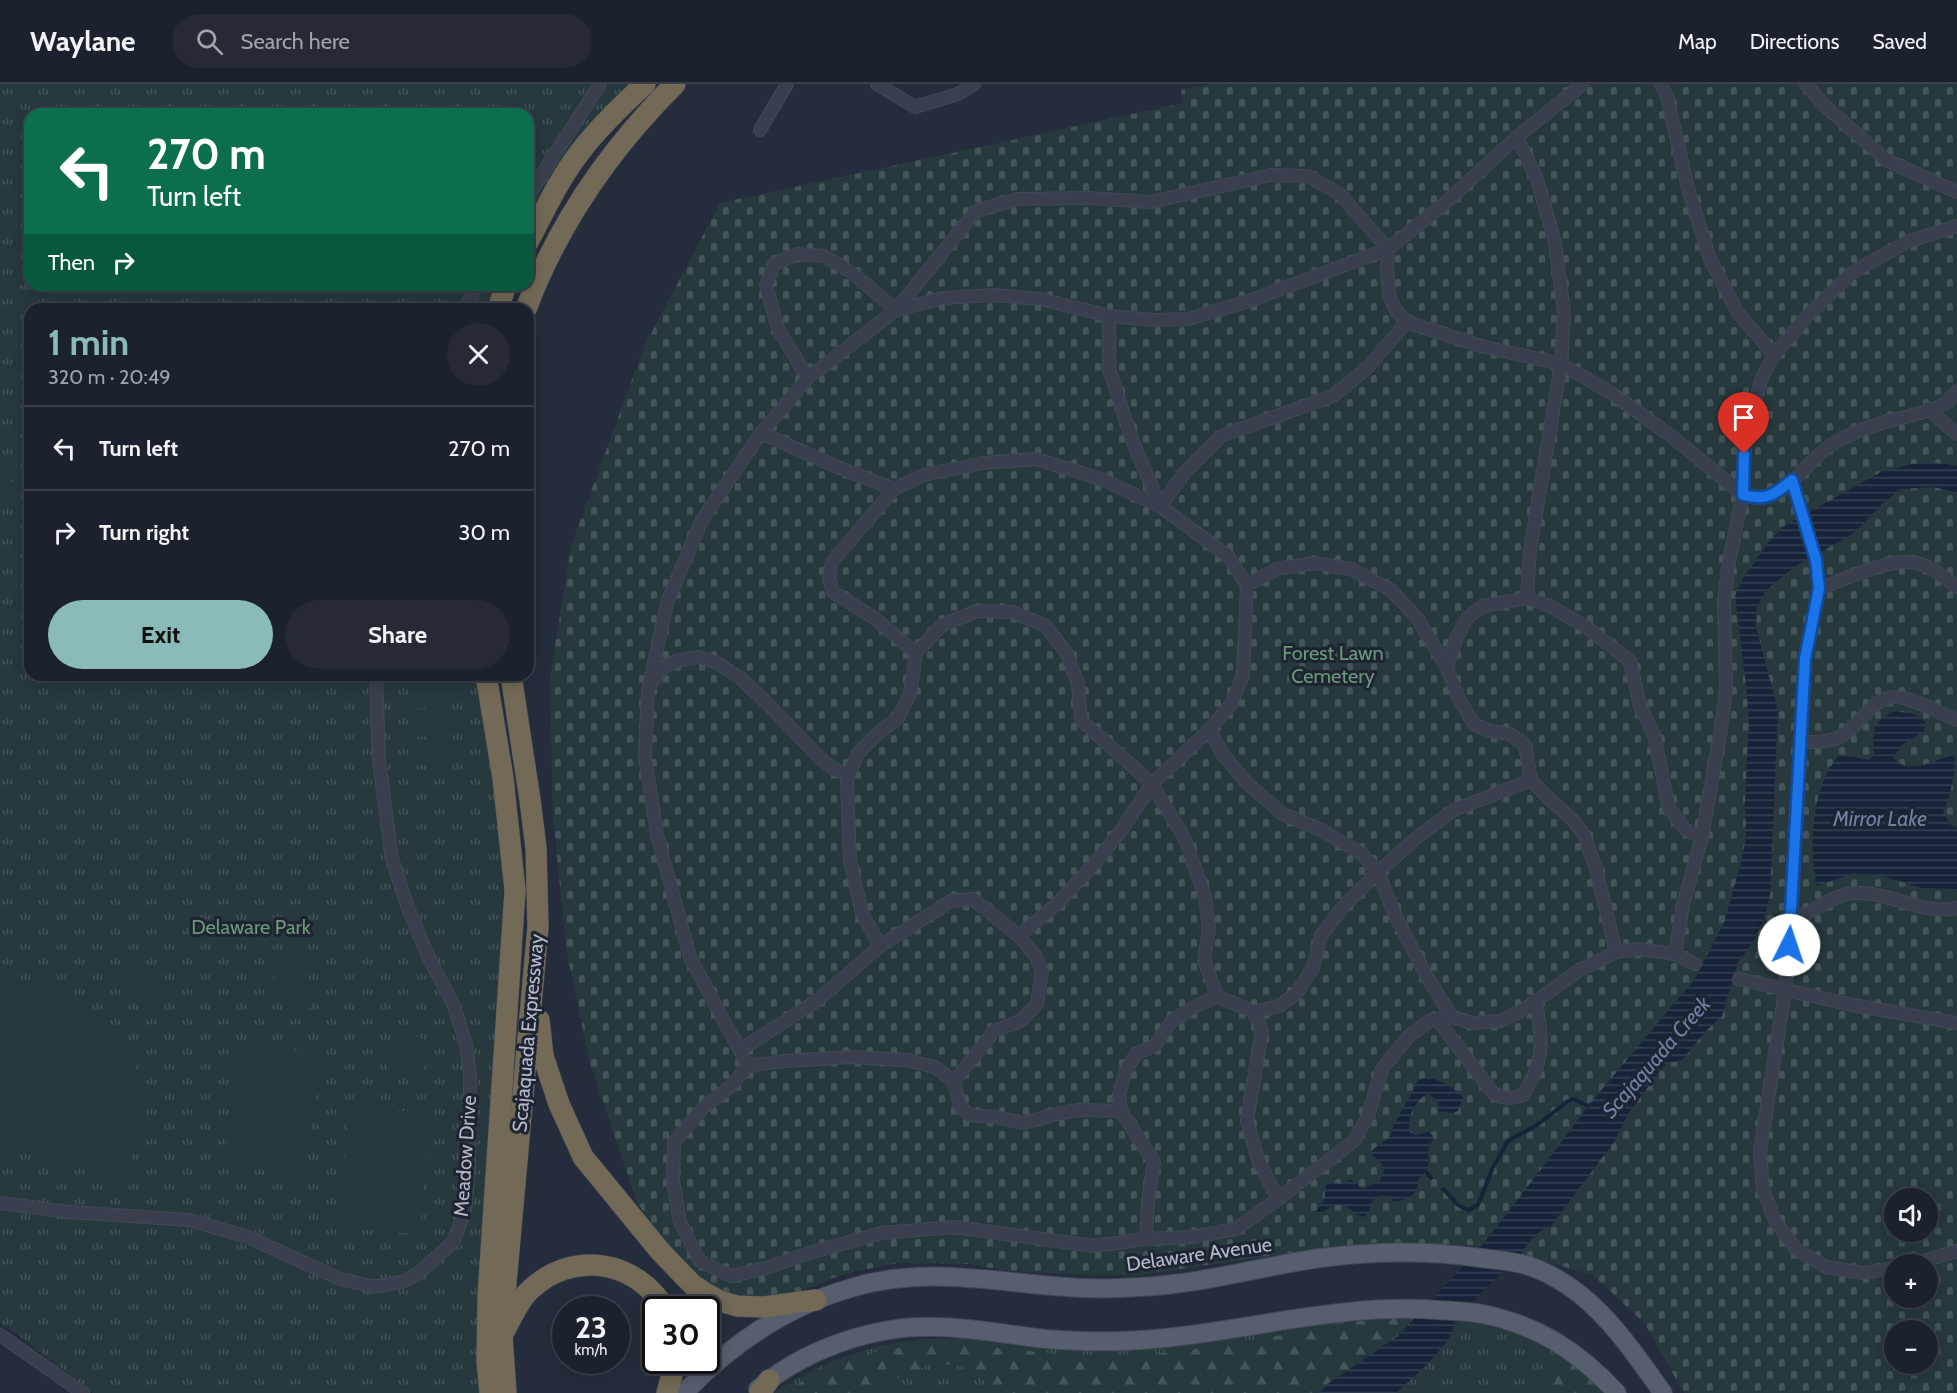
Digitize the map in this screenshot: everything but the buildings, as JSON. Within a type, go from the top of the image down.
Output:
[{"type":"highway","points":[[534,231],[579,153],[617,110],[645,84]]},
{"type":"highway","points":[[534,288],[559,237],[591,185],[654,105],[675,84]]},
{"type":"highway","name":"Scajaquada Expressway","points":[[487,681],[503,778],[515,890],[488,1297],[487,1362],[490,1393]]},
{"type":"highway","name":"Scajaquada Expressway","points":[[506,1393],[502,1335],[538,927],[536,848],[512,681]]},
{"type":"highway","points":[[535,965],[543,1056],[567,1125],[583,1157],[660,1251],[693,1285],[720,1301],[738,1306],[764,1307],[816,1300]]},
{"type":"highway","points":[[502,1335],[528,1291],[547,1276],[564,1268],[594,1264],[625,1272],[639,1280],[655,1296]]},
{"type":"highway","points":[[667,1393],[672,1374]]},
{"type":"main road","name":"Delaware Avenue","points":[[684,1393],[728,1351],[780,1317],[816,1300],[852,1287],[885,1280],[927,1275],[968,1276],[1057,1287],[1138,1287],[1207,1280],[1348,1255],[1417,1251],[1528,1265],[1562,1282],[1599,1311],[1618,1332],[1664,1393]]},
{"type":"main road","points":[[761,1389],[812,1355],[848,1340],[889,1330],[928,1326],[966,1328],[1047,1339],[1087,1342],[1124,1341],[1172,1338],[1316,1315],[1405,1308],[1481,1314],[1523,1326],[1555,1340],[1580,1356],[1617,1393]]},
{"type":"street","points":[[534,187],[600,84]]},
{"type":"street","points":[[760,130],[787,84]]},
{"type":"street","points":[[877,84],[915,107],[958,94],[974,84]]},
{"type":"street","points":[[896,310],[943,298],[994,295],[1040,299],[1108,315],[1155,320],[1188,319],[1249,301],[1388,249],[1444,204],[1517,137],[1583,84]]},
{"type":"street","points":[[1661,84],[1667,97],[1688,188],[1710,259],[1738,313],[1774,355]]},
{"type":"street","points":[[1806,84],[1823,104],[1886,160],[1957,192]]},
{"type":"street","points":[[1517,137],[1537,179],[1555,243],[1564,312],[1561,364],[1530,550],[1527,598]]},
{"type":"street","points":[[748,1066],[690,957],[657,835],[645,757],[648,688],[668,600],[702,520],[761,433],[808,378],[896,310],[976,212],[1017,200],[1089,198],[1151,202],[1271,175],[1308,176],[1340,194],[1388,249],[1389,294],[1396,311],[1407,322],[1481,346],[1561,364],[1613,394],[1674,439],[1743,495],[1754,498],[1765,498],[1776,493],[1833,443],[1880,423],[1945,403],[1957,391]]},
{"type":"street","points":[[1675,954],[1683,905],[1701,837],[1726,688],[1724,601],[1729,561],[1743,495],[1744,454],[1751,415],[1763,375],[1774,355],[1810,313],[1853,272],[1907,242],[1957,226]]},
{"type":"street","points":[[808,378],[778,329],[766,285],[774,264],[797,254],[824,255],[851,272],[896,310]]},
{"type":"street","points":[[1108,315],[1109,369],[1132,440],[1160,506]]},
{"type":"street","points":[[1160,506],[1185,472],[1221,436],[1333,396],[1367,368],[1407,322]]},
{"type":"street","points":[[1928,409],[1957,434]]},
{"type":"street","points":[[761,433],[894,489]]},
{"type":"street","points":[[916,653],[876,619],[833,592],[829,578],[832,562],[894,489],[924,476],[984,463],[1036,459],[1101,479],[1160,506],[1228,556],[1247,585],[1243,676],[1231,704],[1210,729],[1152,784],[1120,832],[1094,864],[1059,902],[1019,936]]},
{"type":"street","points":[[1792,480],[1816,560],[1819,588],[1805,659],[1791,923],[1785,991],[1760,1151],[1763,1190],[1775,1221],[1796,1249],[1826,1267],[1864,1273],[1884,1270]]},
{"type":"street","points":[[1819,588],[1885,565],[1915,562],[1935,570],[1957,587]]},
{"type":"street","points":[[1247,585],[1277,569],[1314,563],[1351,569],[1391,590],[1418,619],[1447,668],[1459,699],[1474,724],[1490,731],[1510,735],[1525,745],[1531,780],[1573,820],[1584,836],[1596,869],[1616,952]]},
{"type":"street","points":[[1447,668],[1456,639],[1467,618],[1483,606],[1527,598],[1550,606],[1586,627],[1630,662],[1640,706],[1654,735],[1669,808],[1685,829],[1701,837]]},
{"type":"street","points":[[880,946],[862,913],[850,861],[848,775],[858,753],[879,732],[898,718],[910,694],[916,653],[941,626],[976,611],[1013,612],[1046,626],[1067,654],[1078,684],[1081,720],[1152,784],[1185,839],[1205,897],[1209,929],[1204,960],[1217,996],[1254,1012],[1279,1006],[1297,993],[1313,967],[1321,936],[1341,909],[1415,839],[1454,810],[1531,780]]},
{"type":"street","points":[[648,688],[663,668],[676,662],[697,657],[716,662],[739,677],[765,701],[821,759],[834,769],[848,775]]},
{"type":"street","name":"Meadow Drive","points":[[0,1203],[69,1212],[189,1220],[248,1237],[340,1279],[370,1286],[404,1281],[418,1273],[454,1241],[465,1210],[469,1165],[470,1076],[466,1044],[454,1006],[408,908],[392,859],[379,761],[376,681]]},
{"type":"street","points":[[1800,742],[1820,742],[1837,738],[1853,728],[1871,708],[1883,699],[1897,697],[1957,720]]},
{"type":"street","points":[[1210,729],[1221,752],[1245,782],[1281,813],[1321,830],[1361,853],[1378,872],[1420,964],[1452,1017]]},
{"type":"street","points":[[1791,923],[1853,892],[1873,894],[1926,909],[1957,908]]},
{"type":"street","points":[[740,1050],[818,1000],[880,946],[951,901],[973,899],[1019,936],[1035,955],[1042,971],[1037,1004],[1022,1020],[994,1031],[954,1082]]},
{"type":"street","points":[[1121,1111],[1079,1110],[1024,1123],[969,1115],[960,1106],[954,1082],[935,1067],[907,1060],[849,1058],[784,1061],[748,1066],[731,1086],[703,1108],[674,1142],[673,1180],[680,1222],[700,1261],[731,1276],[766,1268],[809,1253],[882,1233],[954,1227],[1094,1246],[1146,1239],[1192,1238],[1236,1229],[1354,1140],[1368,1116],[1383,1069],[1409,1036],[1431,1020],[1452,1017],[1473,1023],[1500,1022],[1523,1010],[1580,970],[1616,952],[1638,949],[1675,954],[1695,964]]},
{"type":"street","points":[[1739,979],[1852,1005],[1957,1023]]},
{"type":"street","points":[[1146,1239],[1148,1201],[1154,1162],[1121,1111],[1119,1095],[1125,1072],[1136,1054],[1155,1045],[1171,1022],[1192,1008],[1217,996]]},
{"type":"street","points":[[1437,1019],[1493,1093],[1503,1098],[1513,1098],[1523,1095],[1535,1076],[1542,1041],[1536,1001]]},
{"type":"street","points":[[1254,1012],[1262,1031],[1247,1121],[1258,1160],[1278,1199]]},
{"type":"street","points":[[1938,1257],[1957,1251]]},
{"type":"street","points":[[0,1335],[83,1393]]},
{"type":"green space","name":"Delaware Park","points":[[0,84],[632,84],[534,220],[534,108],[24,108],[24,291],[500,291],[495,303],[24,303],[24,681],[478,681],[502,842],[503,902],[478,1314],[477,1348],[480,1393],[93,1393],[0,1323]]},
{"type":"green space","name":"Forest Lawn Cemetery","points":[[1209,84],[1957,84],[1957,1393],[1684,1393],[1645,1324],[1593,1275],[1521,1255],[1469,1245],[1383,1242],[1337,1246],[1140,1275],[1007,1271],[969,1264],[898,1263],[836,1277],[798,1292],[779,1296],[742,1298],[717,1290],[695,1275],[661,1239],[637,1202],[590,1064],[566,948],[553,816],[550,678],[571,546],[644,347],[720,203],[1183,103],[1181,90]]},
{"type":"green space","points":[[0,473],[11,481],[16,492],[12,503],[0,511]]},
{"type":"green space","points":[[450,687],[451,707],[409,709],[408,690]]},
{"type":"green space","points":[[451,715],[453,735],[410,737],[409,718]]},
{"type":"green space","points":[[453,743],[454,762],[412,765],[411,745]]},
{"type":"green space","points":[[292,952],[305,962],[308,969],[307,980],[315,996],[311,1007],[299,1011],[294,1011],[288,1006],[270,968],[278,956]]},
{"type":"green space","points":[[143,966],[157,970],[163,983],[156,1001],[141,1005],[128,996],[125,984],[130,973]]},
{"type":"green space","points":[[20,985],[47,989],[72,998],[94,1012],[113,1029],[128,1050],[138,1074],[142,1100],[141,1128],[134,1153],[123,1176],[0,1148],[0,986]]},
{"type":"green space","points":[[406,1033],[421,1040],[428,1055],[421,1070],[406,1077],[391,1070],[384,1055],[391,1040]]},
{"type":"green space","points":[[240,1043],[322,1054],[305,1176],[224,1164]]},
{"type":"green space","points":[[349,1107],[429,1113],[420,1234],[340,1228]]},
{"type":"green space","points":[[1387,1317],[1472,1322],[1505,1329],[1558,1353],[1604,1393],[774,1393],[817,1368],[840,1359],[888,1345],[913,1341],[963,1339],[1076,1349],[1121,1350],[1160,1348],[1313,1324]]},
{"type":"green space","points":[[1390,1318],[1412,1320],[1390,1341],[1317,1393],[995,1393],[984,1380],[961,1366],[932,1363],[906,1376],[877,1383],[859,1393],[784,1393],[822,1371],[842,1363],[885,1350],[929,1344],[957,1344],[1105,1357],[1204,1348],[1366,1320]]},
{"type":"green space","points":[[1558,1353],[1574,1362],[1607,1393],[1550,1393],[1548,1373]]},
{"type":"water","name":"Scajaquada Creek","points":[[1933,462],[1957,466],[1957,493],[1934,487],[1901,489],[1882,504],[1854,533],[1796,566],[1778,580],[1765,592],[1757,607],[1756,627],[1778,710],[1770,896],[1763,922],[1752,944],[1738,962],[1722,1016],[1682,1060],[1666,1064],[1658,1073],[1628,1114],[1614,1142],[1551,1226],[1533,1237],[1521,1254],[1471,1303],[1454,1324],[1448,1340],[1429,1363],[1396,1393],[1318,1393],[1333,1380],[1398,1336],[1480,1248],[1588,1106],[1694,980],[1724,923],[1746,837],[1745,800],[1749,720],[1735,596],[1743,578],[1771,539],[1784,526],[1881,472],[1912,464]]},
{"type":"water","name":"Mirror Lake","points":[[1895,711],[1913,714],[1926,722],[1923,732],[1902,745],[1893,758],[1901,764],[1912,767],[1954,755],[1954,777],[1943,813],[1951,825],[1957,828],[1957,889],[1922,888],[1885,877],[1854,873],[1817,886],[1814,871],[1813,835],[1818,798],[1824,781],[1831,766],[1841,754],[1869,760],[1874,754],[1875,728],[1881,719]]},
{"type":"water","points":[[1427,1077],[1446,1085],[1463,1097],[1458,1111],[1452,1113],[1438,1111],[1437,1101],[1428,1094],[1416,1104],[1409,1121],[1410,1132],[1416,1135],[1429,1132],[1433,1136],[1433,1141],[1429,1145],[1428,1169],[1418,1180],[1414,1193],[1407,1198],[1393,1202],[1389,1196],[1380,1196],[1372,1201],[1369,1213],[1364,1217],[1340,1205],[1318,1214],[1316,1211],[1324,1201],[1326,1185],[1330,1182],[1341,1184],[1351,1179],[1362,1189],[1379,1182],[1384,1171],[1382,1164],[1370,1153],[1391,1134],[1417,1081]]},
{"type":"waterway","name":"Scajaquada Creek","points":[[1443,1189],[1464,1208],[1469,1210],[1478,1205],[1493,1167],[1508,1141],[1537,1125],[1568,1101],[1573,1099],[1588,1106]]},
{"type":"waterway","points":[[1425,1171],[1431,1178]]},
{"type":"route","points":[[1744,454],[1743,495],[1765,498],[1776,493],[1792,480],[1816,560],[1819,588],[1805,659],[1789,945]]}]
